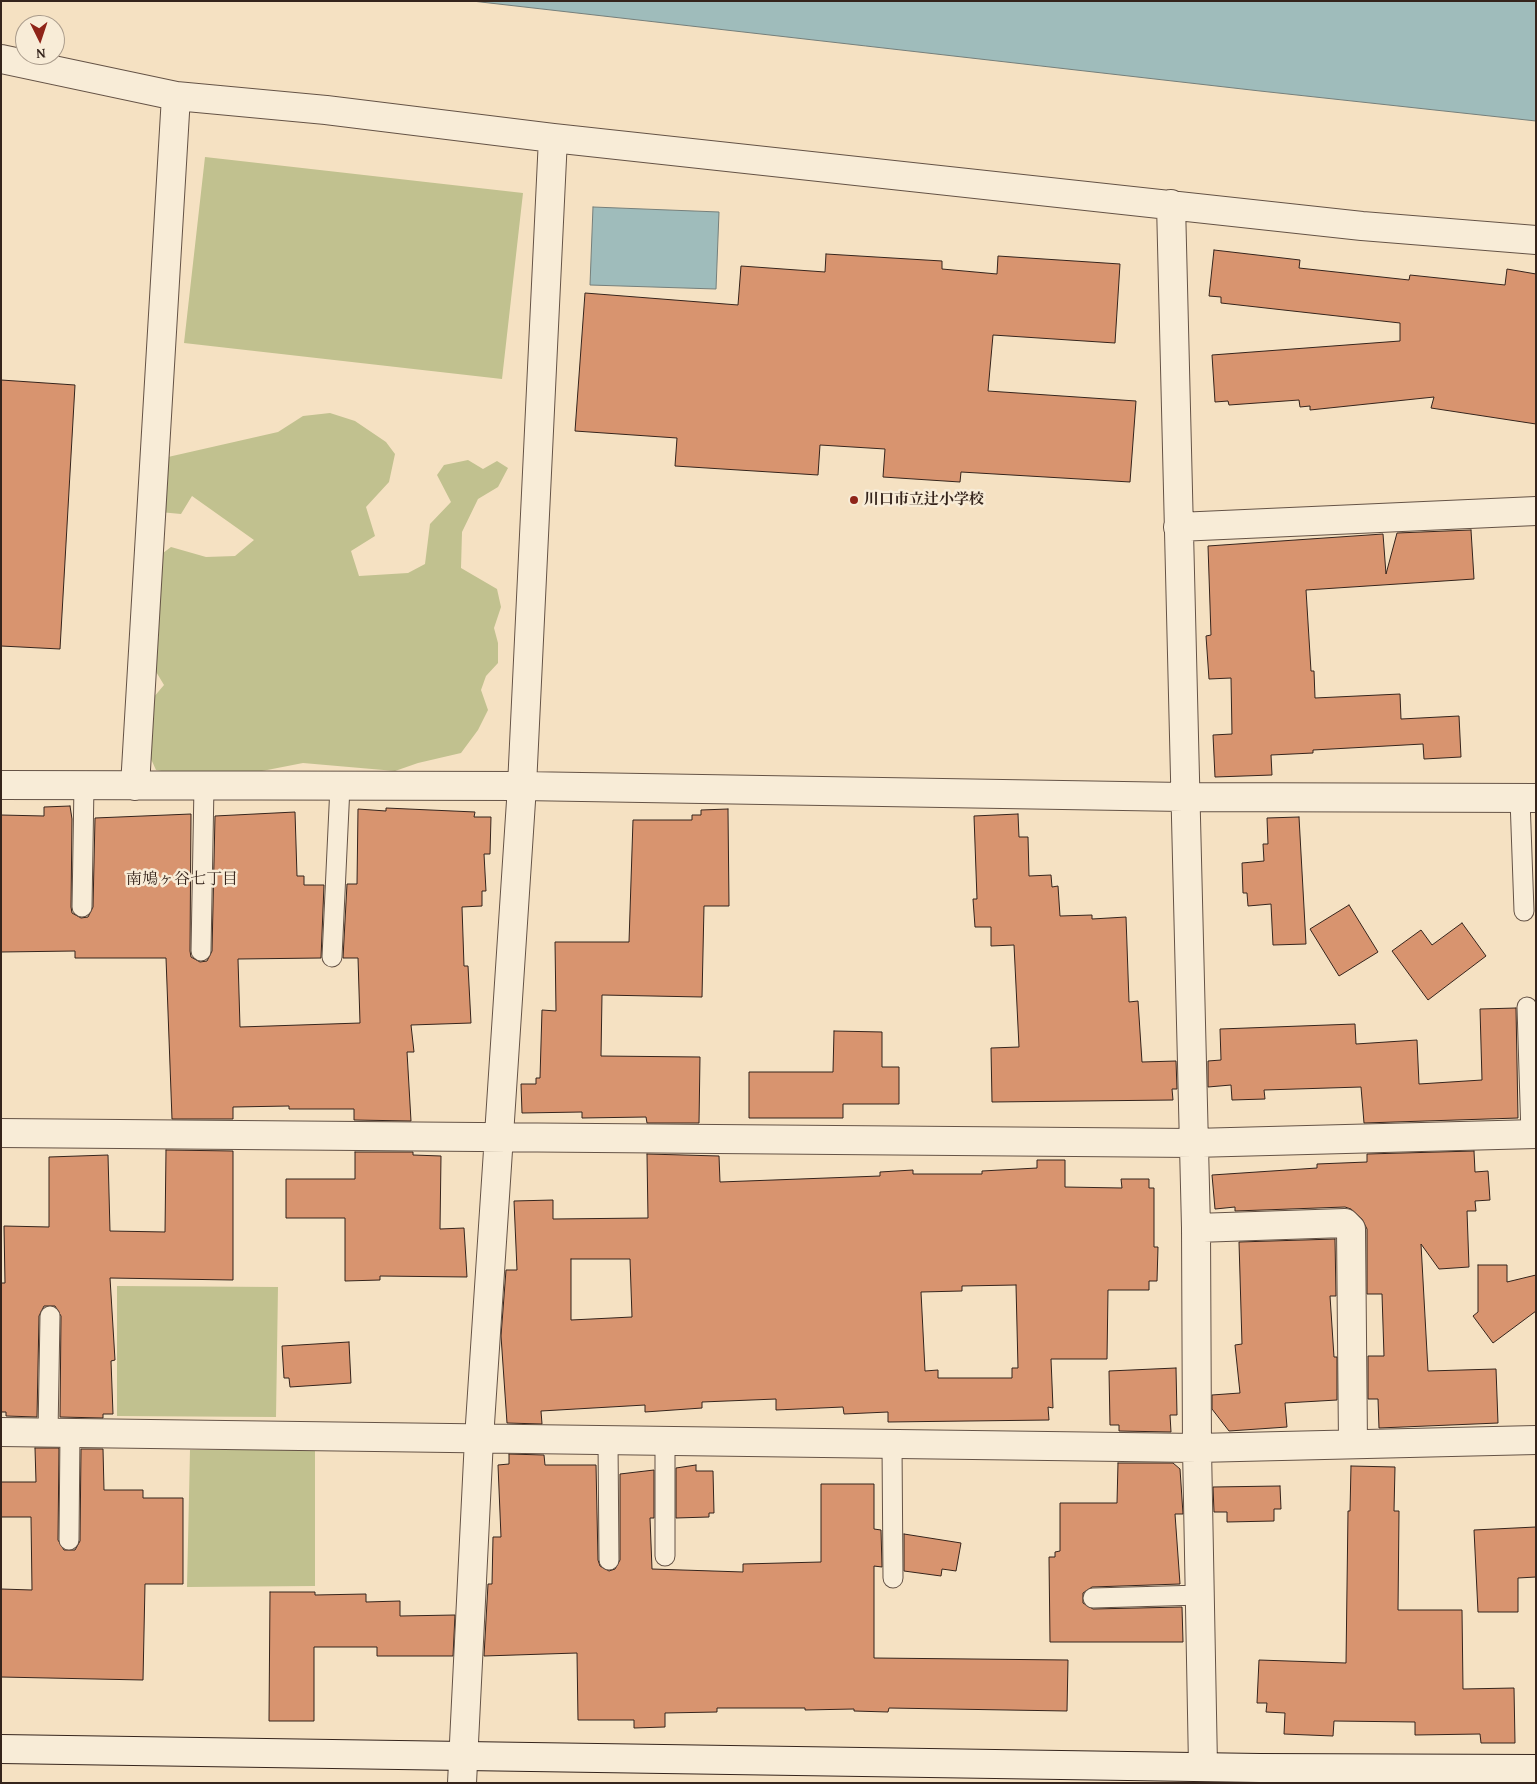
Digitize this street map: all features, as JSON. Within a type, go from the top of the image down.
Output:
[{"type":"street","points":[[1,59],[176,96],[326,110],[553,138],[1362,226],[1536,240]]},
{"type":"street","points":[[135,786],[176,96]]},
{"type":"street","points":[[462,1783],[479,1439],[522,786],[553,138]]},
{"type":"street","points":[[1171,204],[1196,1228],[1196,1448],[1204,1766]]},
{"type":"street","points":[[1178,527],[1536,511]]},
{"type":"street","points":[[1,785],[522,786],[1184,797],[1528,798]]},
{"type":"street","points":[[1,1132],[1193,1143],[1533,1134]]},
{"type":"street","points":[[1196,1228],[1346,1223],[1351,1229],[1353,1444]]},
{"type":"street","points":[[1,1432],[608,1442],[1196,1448],[1536,1440]]},
{"type":"street","points":[[1,1749],[1204,1766],[1253,1775],[1490,1776],[1536,1769]]},
{"type":"lane","points":[[82,907],[84,785]]},
{"type":"lane","points":[[201,951],[204,786]]},
{"type":"lane","points":[[332,957],[340,786]]},
{"type":"lane","points":[[1524,911],[1528,798]]},
{"type":"lane","points":[[1527,1007],[1533,1134]]},
{"type":"lane","points":[[50,1316],[69,1540]]},
{"type":"lane","points":[[608,1442],[609,1560]]},
{"type":"lane","points":[[665,1442],[665,1556]]},
{"type":"lane","points":[[892,1445],[893,1578]]},
{"type":"lane","points":[[1093,1598],[1201,1594]]},
{"type":"green space","points":[[205,157],[523,193],[502,379],[184,343]]},
{"type":"green space","points":[[330,413],[355,421],[386,442],[395,454],[389,482],[366,507],[375,536],[351,551],[359,576],[408,573],[425,564],[430,524],[451,502],[437,475],[444,465],[468,460],[483,469],[497,461],[508,468],[498,487],[478,499],[462,532],[461,568],[497,589],[501,607],[494,628],[498,643],[498,663],[486,676],[481,690],[488,710],[478,730],[461,753],[418,763],[395,771],[303,763],[262,771],[220,773],[178,774],[156,770],[146,748],[153,698],[164,685],[152,665],[159,635],[155,615],[159,556],[171,547],[206,557],[235,556],[254,540],[192,496],[181,514],[160,512],[168,457],[278,432],[303,416]]},
{"type":"green space","points":[[117,1286],[278,1287],[276,1417],[117,1416]]},
{"type":"green space","points":[[190,1450],[315,1450],[315,1586],[187,1587]]},
{"type":"water","points":[[472,1],[1536,1],[1536,121],[1260,91]]},
{"type":"water","points":[[593,207],[719,212],[716,289],[590,285]]},
{"type":"building","points":[[1214,250],[1300,260],[1299,268],[1409,280],[1410,275],[1505,285],[1507,269],[1536,274],[1536,424],[1431,408],[1434,397],[1310,410],[1310,406],[1300,407],[1299,400],[1229,405],[1228,401],[1215,402],[1212,355],[1400,341],[1400,323],[1221,303],[1221,297],[1209,296]]},
{"type":"building","points":[[826,254],[942,261],[942,269],[997,274],[998,256],[1120,264],[1115,343],[993,335],[988,391],[1136,401],[1130,482],[961,472],[960,482],[883,477],[885,449],[820,445],[818,475],[675,466],[677,438],[575,431],[585,293],[738,305],[741,266],[825,272]]},
{"type":"building","points":[[1,380],[75,385],[60,649],[1,646]]},
{"type":"building","points":[[1471,530],[1474,579],[1306,590],[1311,671],[1314,671],[1315,698],[1400,694],[1401,719],[1459,716],[1461,757],[1424,759],[1423,744],[1313,750],[1313,753],[1271,755],[1272,775],[1215,777],[1213,735],[1232,734],[1231,678],[1209,679],[1206,636],[1211,635],[1208,546],[1383,534],[1386,574],[1397,533]]},
{"type":"building","points":[[70,806],[72,819],[71,907],[72,913],[81,918],[88,917],[93,907],[95,818],[191,814],[190,951],[191,957],[200,962],[207,961],[212,951],[215,816],[295,812],[297,876],[304,876],[304,885],[324,885],[321,958],[238,959],[240,1027],[360,1023],[358,958],[343,958],[347,884],[357,884],[358,809],[386,811],[386,808],[475,812],[474,817],[491,817],[490,854],[484,854],[486,891],[482,891],[482,906],[462,907],[464,966],[468,966],[471,1023],[411,1025],[414,1052],[407,1052],[411,1121],[354,1120],[354,1109],[289,1109],[289,1106],[233,1107],[233,1119],[172,1119],[166,958],[75,958],[75,951],[1,952],[1,815],[44,816],[44,807]]},
{"type":"building","points":[[728,809],[729,906],[704,906],[702,997],[602,995],[601,1056],[700,1057],[699,1123],[647,1123],[646,1117],[582,1118],[582,1112],[522,1113],[521,1084],[536,1084],[536,1078],[540,1078],[542,1010],[556,1011],[555,942],[629,942],[633,820],[692,820],[692,815],[701,815],[701,810]]},
{"type":"building","points":[[1018,814],[1019,837],[1028,837],[1029,876],[1051,875],[1052,887],[1058,886],[1060,916],[1092,915],[1092,919],[1126,917],[1129,1002],[1138,1001],[1142,1062],[1176,1061],[1177,1089],[1172,1089],[1173,1100],[992,1102],[991,1048],[1019,1047],[1014,945],[991,946],[991,927],[975,927],[973,899],[977,899],[974,816]]},
{"type":"building","points":[[1299,817],[1306,944],[1273,945],[1271,904],[1248,906],[1247,893],[1243,893],[1242,863],[1264,861],[1263,844],[1268,844],[1267,818]]},
{"type":"building","points":[[1349,905],[1378,952],[1339,976],[1310,929]]},
{"type":"building","points":[[1462,923],[1486,956],[1428,1000],[1392,951],[1421,930],[1432,945]]},
{"type":"building","points":[[1516,1008],[1518,1118],[1364,1123],[1361,1087],[1264,1090],[1265,1099],[1232,1100],[1231,1085],[1208,1087],[1208,1061],[1221,1060],[1220,1029],[1355,1024],[1356,1044],[1417,1040],[1419,1084],[1482,1080],[1480,1009]]},
{"type":"building","points":[[834,1031],[882,1032],[882,1067],[899,1067],[899,1104],[843,1104],[843,1118],[749,1118],[749,1072],[833,1072]]},
{"type":"building","points":[[166,1150],[233,1151],[233,1280],[110,1278],[115,1360],[111,1361],[113,1414],[103,1414],[103,1418],[60,1417],[61,1316],[55,1306],[44,1306],[39,1316],[37,1417],[6,1416],[6,1412],[1,1412],[1,1283],[5,1283],[4,1226],[49,1227],[49,1157],[108,1155],[110,1231],[165,1232]]},
{"type":"building","points":[[1474,1151],[1475,1172],[1488,1171],[1490,1200],[1475,1201],[1476,1211],[1467,1211],[1469,1267],[1439,1269],[1421,1244],[1428,1371],[1496,1369],[1498,1423],[1379,1428],[1378,1399],[1368,1399],[1368,1356],[1384,1356],[1382,1294],[1367,1294],[1367,1229],[1362,1219],[1351,1209],[1345,1207],[1235,1211],[1235,1207],[1215,1209],[1212,1175],[1317,1168],[1317,1164],[1367,1162],[1367,1154]]},
{"type":"building","points":[[355,1152],[413,1152],[413,1155],[441,1156],[440,1229],[464,1228],[467,1277],[380,1276],[380,1280],[345,1281],[345,1218],[286,1218],[286,1179],[355,1179]]},
{"type":"building","points":[[647,1154],[719,1156],[720,1182],[880,1176],[880,1172],[913,1170],[913,1174],[982,1174],[982,1171],[1037,1168],[1037,1160],[1065,1160],[1065,1187],[1122,1188],[1121,1179],[1149,1179],[1149,1188],[1154,1188],[1154,1247],[1158,1247],[1157,1281],[1149,1281],[1149,1290],[1108,1290],[1107,1359],[1051,1359],[1053,1408],[1048,1407],[1049,1420],[888,1422],[888,1412],[844,1414],[843,1407],[776,1410],[776,1399],[702,1402],[702,1408],[645,1412],[645,1405],[541,1411],[542,1424],[507,1423],[501,1336],[506,1270],[517,1270],[514,1201],[553,1200],[553,1219],[648,1218]],"holes":[[[571,1259],[630,1259],[632,1317],[571,1320]],[[1016,1285],[1018,1368],[1012,1368],[1012,1378],[938,1378],[938,1370],[925,1371],[921,1292],[962,1291],[962,1286]]]},
{"type":"building","points":[[1335,1239],[1336,1296],[1330,1296],[1334,1357],[1337,1357],[1337,1400],[1285,1403],[1287,1427],[1229,1431],[1212,1409],[1212,1395],[1240,1393],[1235,1345],[1242,1344],[1239,1242]]},
{"type":"building","points":[[1478,1265],[1507,1265],[1507,1282],[1536,1275],[1536,1311],[1493,1343],[1473,1316],[1478,1312]]},
{"type":"building","points":[[349,1342],[351,1383],[290,1387],[289,1378],[284,1378],[282,1346]]},
{"type":"building","points":[[1176,1368],[1177,1415],[1170,1415],[1171,1432],[1119,1431],[1119,1425],[1110,1425],[1109,1371]]},
{"type":"building","points":[[35,1448],[59,1448],[58,1540],[64,1550],[75,1550],[80,1541],[81,1449],[103,1449],[104,1490],[143,1490],[143,1498],[183,1498],[183,1584],[145,1584],[143,1680],[1,1677],[1,1589],[32,1590],[31,1517],[1,1517],[1,1482],[36,1482]]},
{"type":"building","points":[[509,1454],[544,1455],[545,1465],[596,1465],[598,1560],[600,1566],[609,1571],[615,1569],[620,1560],[620,1474],[654,1470],[654,1518],[650,1518],[652,1569],[743,1572],[743,1564],[821,1562],[821,1484],[874,1484],[874,1529],[881,1530],[882,1567],[874,1566],[874,1658],[1068,1660],[1067,1711],[889,1708],[888,1712],[854,1711],[854,1709],[717,1708],[717,1712],[665,1713],[665,1727],[634,1728],[634,1720],[578,1720],[577,1653],[484,1656],[488,1584],[492,1584],[493,1537],[501,1537],[498,1465],[509,1464]]},
{"type":"building","points":[[1118,1463],[1173,1463],[1180,1469],[1183,1514],[1175,1514],[1180,1584],[1092,1587],[1083,1593],[1083,1603],[1093,1609],[1182,1607],[1183,1642],[1050,1642],[1049,1557],[1055,1557],[1055,1552],[1060,1551],[1060,1503],[1117,1503]]},
{"type":"building","points":[[696,1465],[696,1471],[713,1471],[714,1513],[709,1513],[709,1517],[676,1518],[676,1468]]},
{"type":"building","points":[[1351,1466],[1395,1467],[1394,1511],[1399,1511],[1398,1610],[1462,1610],[1463,1689],[1514,1688],[1515,1743],[1481,1743],[1480,1734],[1415,1735],[1415,1722],[1334,1721],[1333,1736],[1284,1734],[1285,1713],[1266,1712],[1267,1703],[1257,1703],[1259,1660],[1346,1663],[1348,1511],[1350,1511]]},
{"type":"building","points":[[1280,1486],[1281,1509],[1274,1509],[1274,1521],[1227,1522],[1227,1512],[1214,1512],[1213,1487]]},
{"type":"building","points":[[1536,1527],[1536,1577],[1518,1578],[1518,1612],[1478,1612],[1474,1530]]},
{"type":"building","points":[[904,1534],[961,1543],[956,1571],[942,1569],[941,1576],[904,1571]]},
{"type":"building","points":[[270,1592],[315,1592],[315,1595],[366,1594],[366,1602],[400,1601],[400,1616],[455,1615],[453,1656],[377,1656],[377,1647],[314,1647],[314,1721],[269,1721]]},
{"type":"place","name":"川口市立辻小学校","points":[[854,500]]},
{"type":"district","name":"南鳩ヶ谷七丁目","points":[[182,880]]}]
